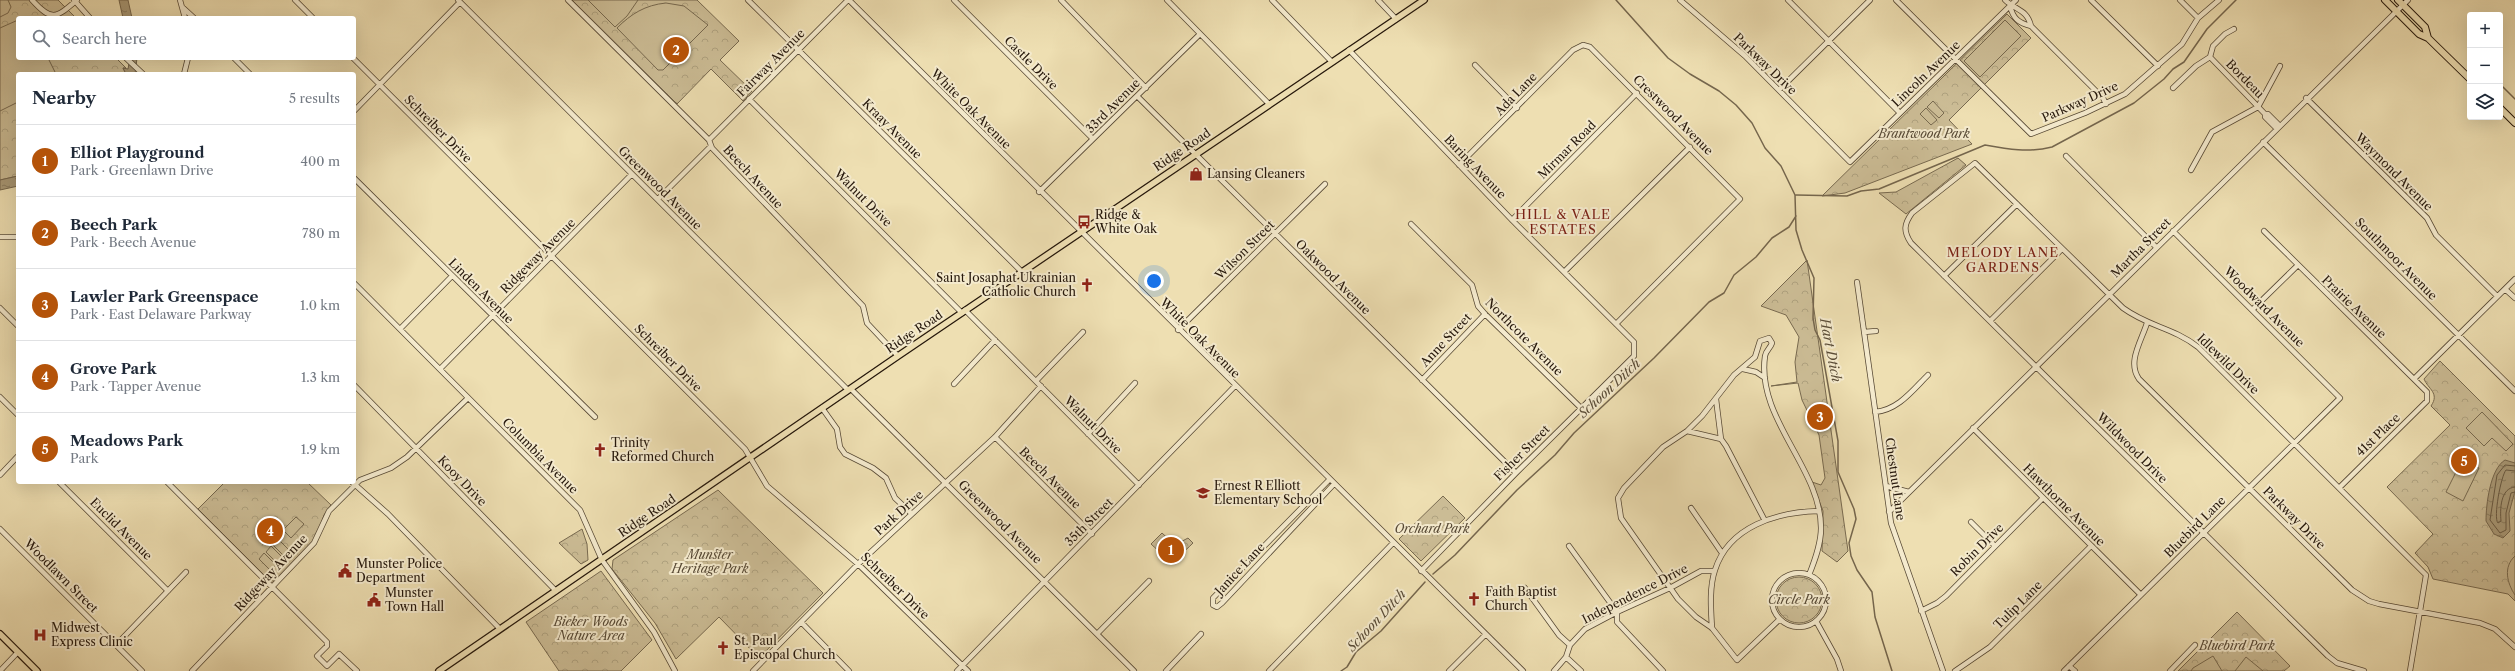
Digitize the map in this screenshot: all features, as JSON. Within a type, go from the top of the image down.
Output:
[{"type":"highway","points":[[2385,0],[2419,34],[2428,38],[2467,76]]},
{"type":"highway","points":[[2398,0],[2425,27],[2428,38]]},
{"type":"highway","points":[[2503,111],[2515,123]]},
{"type":"main road","name":"Ridge Road","points":[[439,671],[751,458],[849,389],[1424,0]]},
{"type":"main road","points":[[0,634],[37,671]]},
{"type":"street","points":[[32,0],[49,16],[56,16],[75,1],[88,16]]},
{"type":"street","points":[[180,0],[184,16]]},
{"type":"street","points":[[294,0],[311,16]]},
{"type":"street","name":"Beech Avenue","points":[[568,0],[709,140],[711,146],[785,226],[863,306],[867,323],[898,356]]},
{"type":"street","name":"Kraay Avenue","points":[[748,0],[1022,272]]},
{"type":"street","name":"Fairway Avenue","points":[[709,140],[848,0]]},
{"type":"street","name":"White Oak Avenue","points":[[848,0],[1039,192],[1523,671]]},
{"type":"street","name":"Castle Drive","points":[[954,0],[1093,139]]},
{"type":"street","points":[[1061,0],[1146,88]]},
{"type":"street","points":[[1167,0],[1269,104]]},
{"type":"street","points":[[1272,0],[1332,62]]},
{"type":"street","points":[[1378,0],[1396,19]]},
{"type":"street","name":"Parkway Drive","points":[[1680,0],[1745,56],[1850,162]]},
{"type":"street","points":[[1788,0],[1900,113]]},
{"type":"street","points":[[1779,90],[1870,0]]},
{"type":"street","points":[[1896,0],[1955,60]]},
{"type":"street","points":[[2005,0],[2010,6],[2013,16],[2022,24],[2031,26],[2103,98],[2106,104]]},
{"type":"street","name":"Lincoln Avenue","points":[[1850,162],[2016,0]]},
{"type":"street","points":[[2091,0],[2158,66]]},
{"type":"street","points":[[2180,0],[2198,18]]},
{"type":"street","name":"Parkway Drive","points":[[1955,60],[2031,134],[2106,104],[2125,94],[2182,44],[2198,18],[2218,0]]},
{"type":"street","name":"Martha Street","points":[[1889,512],[2395,10],[2408,0]]},
{"type":"street","points":[[356,109],[459,1]]},
{"type":"street","name":"Greenwood Avenue","points":[[459,1],[1134,671]]},
{"type":"street","points":[[2010,6],[2020,9],[2029,17],[2031,26]]},
{"type":"street","points":[[182,7],[192,16]]},
{"type":"street","points":[[2173,88],[2196,66],[2210,57],[2216,42],[2234,28]]},
{"type":"street","name":"33rd Avenue","points":[[1039,192],[1200,34]]},
{"type":"street","name":"Ada Lane","points":[[1459,166],[1573,50],[1583,45],[1590,47]]},
{"type":"street","name":"Crestwood Avenue","points":[[1590,47],[1740,198],[1616,324]]},
{"type":"street","name":"Baring Avenue","points":[[1349,50],[1459,166],[1634,342],[1636,349]]},
{"type":"street","name":"Bordeau","points":[[2210,57],[2265,114],[2265,117],[2278,126]]},
{"type":"street","points":[[128,60],[141,72]]},
{"type":"street","points":[[184,72],[188,60]]},
{"type":"street","points":[[236,60],[248,72]]},
{"type":"street","name":"Schreiber Drive","points":[[355,60],[751,458],[766,486],[858,564],[968,671]]},
{"type":"street","points":[[1475,65],[1517,108]]},
{"type":"street","points":[[2191,170],[2212,132],[2258,107],[2280,66]]},
{"type":"street","name":"Mirmar Road","points":[[1512,220],[1637,93]]},
{"type":"street","name":"Oakwood Avenue","points":[[1137,96],[1194,155],[1516,473]]},
{"type":"street","name":"Waymond Avenue","points":[[2306,98],[2427,218],[2436,235],[2498,296]]},
{"type":"street","name":"Walnut Drive","points":[[750,99],[995,340],[1139,485]]},
{"type":"street","name":"Southmoor Avenue","points":[[2262,142],[2515,391]]},
{"type":"street","points":[[658,199],[711,146]]},
{"type":"street","points":[[1564,272],[1690,147]]},
{"type":"street","points":[[2066,156],[2156,247]]},
{"type":"street","name":"Idlewild Drive","points":[[1906,221],[1912,213],[1975,163],[2108,295],[2123,308],[2147,323],[2172,330],[2198,347],[2340,487],[2426,575],[2421,612]]},
{"type":"street","name":"Ridgeway Avenue","points":[[440,369],[632,174]]},
{"type":"street","name":"Linden Avenue","points":[[356,180],[595,417]]},
{"type":"street","name":"Wilson Street","points":[[1178,330],[1325,184]]},
{"type":"street","points":[[1944,276],[2017,204]]},
{"type":"street","name":"Wildwood Drive","points":[[1906,221],[1904,229],[1911,243],[2328,656],[2337,662],[2364,671]]},
{"type":"street","name":"Northcote Avenue","points":[[1411,224],[1472,285],[1478,306],[1485,314],[1581,408]]},
{"type":"street","name":"Woodward Avenue","points":[[2173,231],[2340,398]]},
{"type":"street","name":"Prairie Avenue","points":[[2264,231],[2414,379],[2428,397]]},
{"type":"street","points":[[0,237],[16,236]]},
{"type":"street","points":[[1990,321],[2062,249]]},
{"type":"street","points":[[2252,310],[2298,265]]},
{"type":"street","points":[[400,329],[452,276]]},
{"type":"street","points":[[2414,379],[2515,279]]},
{"type":"street","name":"Chestnut Lane","points":[[1857,282],[1889,512],[1894,535],[1943,671]]},
{"type":"street","name":"Columbia Avenue","points":[[356,285],[580,510],[602,560],[654,632],[675,671]]},
{"type":"street","points":[[2505,289],[2515,298]]},
{"type":"street","points":[[0,308],[16,324]]},
{"type":"street","name":"Anne Street","points":[[1422,380],[1485,314]]},
{"type":"street","name":"Parkway Drive","points":[[2147,323],[2133,362],[2133,371],[2249,488],[2360,596],[2379,604],[2480,624],[2495,629],[2515,647]]},
{"type":"street","points":[[1864,332],[1876,331]]},
{"type":"street","points":[[1036,381],[1083,332]]},
{"type":"street","points":[[1780,619],[1737,660],[1712,628],[1696,618],[1670,588],[1621,518],[1618,498],[1624,488],[1663,447],[1688,431],[1716,399],[1734,375],[1743,369],[1755,357],[1760,341],[1769,338],[1772,343],[1765,357],[1765,378],[1776,416],[1812,489],[1819,511],[1821,541],[1809,575]]},
{"type":"street","points":[[954,384],[995,340]]},
{"type":"street","name":"Fisher Street","points":[[1421,571],[1516,473],[1634,356],[1636,349]]},
{"type":"street","points":[[1743,369],[1765,378]]},
{"type":"street","points":[[1875,412],[1885,411],[1895,407],[1928,375]]},
{"type":"street","points":[[1088,434],[1135,383]]},
{"type":"street","name":"Park Drive","points":[[753,671],[858,564],[947,484],[995,437],[1041,386]]},
{"type":"street","name":"35th Street","points":[[957,671],[1235,386]]},
{"type":"street","name":"Kooy Drive","points":[[356,387],[556,591]]},
{"type":"street","points":[[0,397],[16,413]]},
{"type":"street","name":"41st Place","points":[[2340,487],[2427,401],[2428,397]]},
{"type":"street","name":"Ridgeway Avenue","points":[[356,483],[364,478],[391,468],[416,448],[468,398]]},
{"type":"street","name":"Bluebird Lane","points":[[2064,671],[2340,398]]},
{"type":"street","points":[[1716,399],[1721,439],[1764,519]]},
{"type":"street","points":[[822,408],[837,429],[840,447],[845,454],[873,468],[886,478],[895,498],[912,514]]},
{"type":"street","name":"Hawthorne Avenue","points":[[1973,428],[2141,594]]},
{"type":"street","points":[[1688,431],[1721,439]]},
{"type":"street","name":"Beech Avenue","points":[[995,437],[1092,534]]},
{"type":"street","points":[[0,475],[16,458]]},
{"type":"street","name":"Janice Lane","points":[[1329,480],[1213,598],[1213,606],[1217,607],[1222,603],[1334,484]]},
{"type":"street","name":"Euclid Avenue","points":[[61,484],[168,591]]},
{"type":"street","points":[[169,484],[327,642],[327,646],[317,656],[327,666],[339,654],[356,671]]},
{"type":"street","points":[[354,484],[388,514],[500,629]]},
{"type":"street","name":"Ridgeway Avenue","points":[[192,671],[314,542],[329,511],[354,484]]},
{"type":"street","points":[[1886,486],[1909,492]]},
{"type":"street","name":"Robin Drive","points":[[1921,611],[1937,603],[1946,596],[2043,498]]},
{"type":"street","points":[[1691,508],[1722,553]]},
{"type":"street","points":[[1712,628],[1711,603],[1714,571],[1722,553],[1748,529],[1764,519],[1795,512],[1819,511]]},
{"type":"street","points":[[1971,522],[1995,546]]},
{"type":"street","name":"Woodlawn Street","points":[[0,529],[142,671]]},
{"type":"street","points":[[1269,671],[1393,543]]},
{"type":"street","points":[[1569,546],[1617,612],[1617,622],[1663,671]]},
{"type":"street","name":"Tulip Lane","points":[[1955,671],[1990,648],[2091,546]]},
{"type":"street","name":"Independence Drive","points":[[1570,645],[1585,629],[1617,612],[1670,588],[1701,571],[1714,571]]},
{"type":"street","points":[[116,645],[186,572]]},
{"type":"street","points":[[1795,573],[1809,575],[1818,580],[1826,593],[1825,609],[1816,621],[1808,626],[1798,627],[1788,625],[1780,619],[1773,606],[1774,592],[1777,585],[1788,576],[1795,573]]},
{"type":"street","points":[[1097,634],[1149,581]]},
{"type":"street","points":[[1525,588],[1559,635],[1570,645],[1566,657],[1554,671]]},
{"type":"street","points":[[2410,671],[2421,612]]},
{"type":"street","points":[[1816,621],[1841,671]]},
{"type":"street","points":[[801,622],[849,671]]},
{"type":"street","points":[[1166,671],[1201,634]]},
{"type":"street","points":[[1449,671],[1485,635]]},
{"type":"street","points":[[2170,671],[2195,645]]},
{"type":"street","points":[[0,671],[18,652]]},
{"type":"street","points":[[1566,657],[1581,671]]},
{"type":"street","points":[[2069,666],[2075,671]]},
{"type":"green space","points":[[0,0],[58,0],[74,16],[16,16],[16,60],[118,60],[126,68],[123,68],[125,72],[16,72],[16,176],[0,180]]},
{"type":"green space","points":[[0,0],[8,0],[11,7],[8,13],[0,17]]},
{"type":"green space","points":[[572,0],[697,0],[739,41],[720,60],[752,91],[743,101],[711,69],[677,104]]},
{"type":"green space","points":[[588,0],[638,0],[627,16],[615,27]]},
{"type":"green space","points":[[666,3],[684,6],[708,25],[663,70],[658,70],[617,28],[639,11],[651,6]]},
{"type":"green space","name":"Brantwood Park","points":[[2007,14],[2031,38],[1949,120],[1972,144],[1845,193],[1822,196]]},
{"type":"green space","points":[[2005,20],[2021,36],[1980,77],[1964,61]]},
{"type":"green space","points":[[16,21],[16,60],[49,60],[55,72],[16,72],[16,103],[0,111],[0,28]]},
{"type":"green space","points":[[1933,101],[1944,113],[1939,118],[1927,107]]},
{"type":"green space","points":[[1926,108],[1937,120],[1931,125],[1920,114]]},
{"type":"green space","points":[[1958,158],[1966,165],[1906,214],[1879,193],[1896,192]]},
{"type":"green space","points":[[1807,260],[1848,551],[1837,562],[1822,551],[1823,511],[1812,482],[1821,485],[1825,478],[1819,435],[1802,400],[1798,383],[1771,386],[1797,382],[1795,362],[1799,337],[1786,315],[1761,306]]},
{"type":"green space","points":[[2440,361],[2515,436],[2515,601],[2508,594],[2433,579],[2428,567],[2415,553],[2433,534],[2387,487],[2450,425],[2431,406],[2434,394],[2424,379]]},
{"type":"green space","points":[[2482,412],[2513,444],[2506,451],[2492,438],[2484,446],[2466,428]]},
{"type":"green space","points":[[2462,460],[2479,468],[2463,501],[2446,492]]},
{"type":"green space","points":[[223,484],[309,484],[331,505],[324,515],[317,537],[275,581],[270,581],[198,509]]},
{"type":"green space","name":"Munster Heritage Park","points":[[718,490],[823,593],[759,658],[719,617],[676,659],[655,623],[612,569],[613,560]]},
{"type":"green space","name":"Orchard Park","points":[[1443,496],[1465,518],[1421,561],[1399,539]]},
{"type":"green space","points":[[296,517],[304,524],[291,538],[283,530]]},
{"type":"green space","points":[[582,529],[587,544],[588,560],[581,564],[559,543]]},
{"type":"green space","points":[[1162,533],[1175,545],[1188,538],[1193,543],[1177,556],[1168,556],[1163,554],[1151,544]]},
{"type":"green space","points":[[278,539],[290,551],[284,556],[273,545]]},
{"type":"green space","points":[[271,546],[283,558],[277,563],[266,552]]},
{"type":"green space","points":[[264,553],[276,565],[270,570],[259,559]]},
{"type":"green space","points":[[2515,556],[2515,595],[2508,580],[2508,570],[2511,560]]},
{"type":"green space","name":"Bieker Woods Nature Area","points":[[601,571],[652,640],[621,671],[559,671],[526,622]]},
{"type":"green space","name":"Circle Park","points":[[1804,577],[1816,583],[1821,591],[1821,609],[1816,617],[1808,622],[1794,623],[1782,617],[1777,609],[1776,595],[1782,583],[1790,578]]},
{"type":"green space","name":"Bluebird Park","points":[[2237,612],[2290,666],[2284,671],[2178,671]]},
{"type":"green space","points":[[2213,656],[2222,671],[2191,671],[2193,668]]},
{"type":"green space","points":[[2246,657],[2263,671],[2235,671]]},
{"type":"water","points":[[119,0],[128,0],[132,16],[123,16]]},
{"type":"water","points":[[130,60],[137,60],[135,72],[125,72],[123,68],[128,69]]},
{"type":"water","points":[[16,176],[16,186],[0,190],[0,180]]},
{"type":"water","points":[[2505,460],[2515,463],[2515,491],[2509,513],[2510,531],[2503,538],[2494,534],[2486,521],[2488,497],[2492,479],[2500,465]]},
{"type":"waterway","name":"Hart Dtich","points":[[1616,0],[1668,58],[1690,74],[1719,91],[1736,105],[1752,123],[1765,148],[1781,166],[1795,195],[1796,230],[1802,250],[1814,278],[1813,318],[1815,330],[1820,340],[1838,441],[1838,472],[1854,509],[1856,519],[1849,543],[1851,556],[1857,570],[1872,592],[1875,617],[1892,671]]},
{"type":"waterway","points":[[1796,195],[1847,196],[1861,191],[1879,189],[1985,145],[2026,150],[2052,147],[2134,103],[2164,79],[2173,69],[2184,62],[2207,29],[2236,0]]},
{"type":"waterway","points":[[2503,87],[2515,99]]},
{"type":"waterway","name":"Schoon Ditch","points":[[1433,574],[1455,555],[1517,490],[1555,455],[1574,433],[1654,358],[1709,302],[1724,293],[1734,275],[1756,257],[1772,238],[1789,227],[1796,216]]},
{"type":"waterway","name":"Schoon Ditch","points":[[1341,671],[1347,667],[1356,652],[1381,631],[1425,582]]},
{"type":"place","name":"Beech Park","points":[[676,50]]},
{"type":"place","name":"Lansing Cleaners","points":[[1196,174]]},
{"type":"place","name":"Ridge & White Oak","points":[[1084,222]]},
{"type":"place","name":"Saint Josaphat Ukrainian Catholic Church","points":[[1087,285]]},
{"type":"place","name":"Lawler Park Greenspace","points":[[1820,417]]},
{"type":"place","name":"Trinity Reformed Church","points":[[600,450]]},
{"type":"place","name":"Meadows Park","points":[[2464,461]]},
{"type":"place","name":"Ernest R Elliott Elementary School","points":[[1203,493]]},
{"type":"place","name":"Grove Park","points":[[270,531]]},
{"type":"place","name":"Elliot Playground","points":[[1171,550]]},
{"type":"place","name":"Munster Police Department","points":[[345,571]]},
{"type":"place","name":"Faith Baptist Church","points":[[1474,599]]},
{"type":"place","name":"Munster Town Hall","points":[[374,600]]},
{"type":"place","name":"Midwest Express Clinic","points":[[40,635]]},
{"type":"place","name":"St. Paul Episcopal Church","points":[[723,648]]},
{"type":"district","name":"HILL & VALE ESTATES","points":[[1563,222]]},
{"type":"district","name":"MELODY LANE GARDENS","points":[[2003,260]]}]
